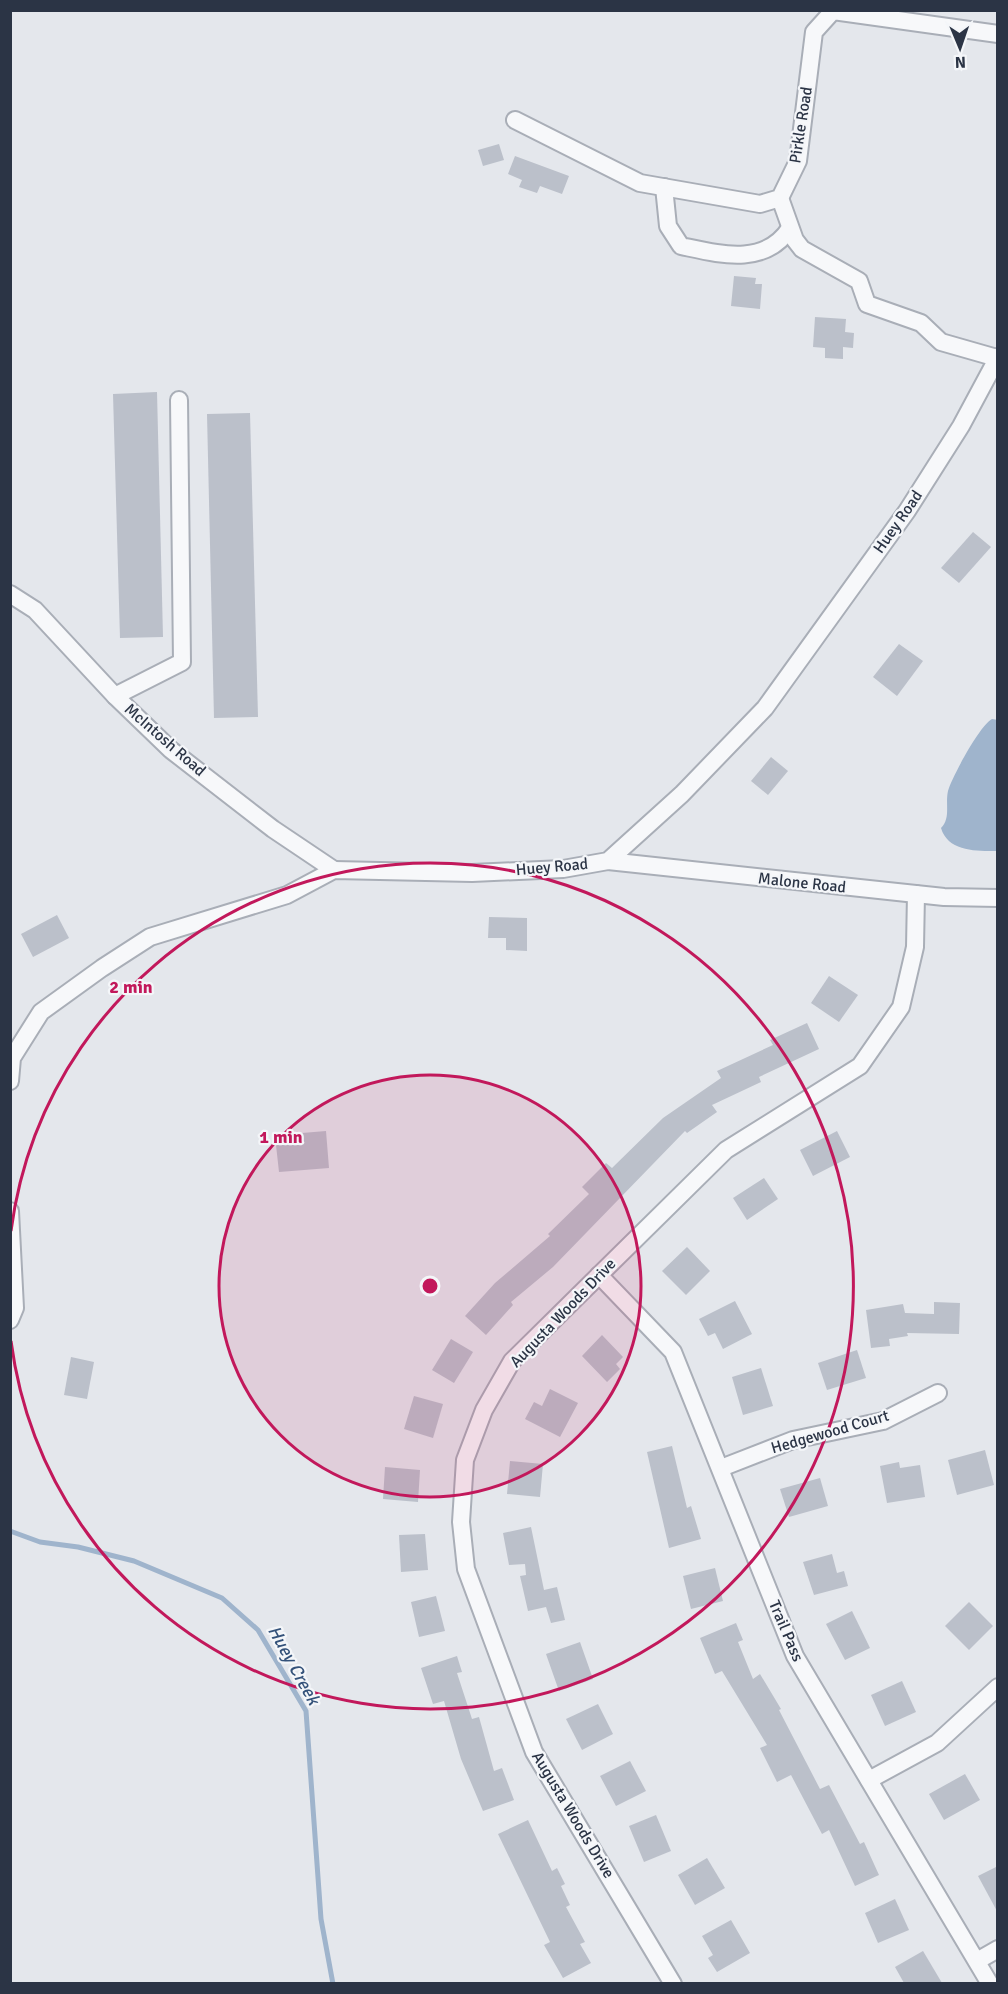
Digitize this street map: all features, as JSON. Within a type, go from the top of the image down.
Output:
[{"type":"street","name":"Pirkle Road","points":[[780,198],[798,161],[814,32],[833,11],[998,34]]},
{"type":"street","points":[[514,120],[640,183],[760,204],[780,198],[790,228],[802,249],[859,281],[867,304],[921,323],[940,342],[997,357]]},
{"type":"street","points":[[664,187],[668,226],[681,246],[720,254],[750,256],[783,239],[790,228]]},
{"type":"street","name":"Huey Road","points":[[10,1081],[12,1058],[41,1012],[150,937],[287,894],[334,870],[472,873],[563,869],[608,861],[682,794],[765,708],[908,511],[961,426],[997,357]]},
{"type":"street","points":[[115,696],[182,662],[179,400]]},
{"type":"street","name":"McIntosh Road","points":[[10,594],[35,610],[115,696],[171,750],[273,829],[334,870]]},
{"type":"street","name":"Malone Road","points":[[608,861],[916,894],[998,898]]},
{"type":"street","name":"Augusta Woods Drive","points":[[673,1983],[534,1752],[466,1569],[461,1522],[465,1460],[484,1410],[512,1361],[726,1150],[860,1066],[901,1006],[915,947],[916,894]]},
{"type":"street","points":[[10,1211],[15,1308],[10,1320]]},
{"type":"street","name":"Trail Pass","points":[[599,1275],[673,1352],[795,1656],[990,1983]]},
{"type":"street","name":"Hedgewood Court","points":[[721,1468],[793,1440],[884,1421],[938,1393]]},
{"type":"street","points":[[869,1780],[937,1743],[998,1687]]},
{"type":"street","points":[[977,1961],[998,1949]]},
{"type":"water","points":[[992,719],[998,720],[997,851],[964,849],[950,842],[941,828],[947,815],[948,791],[967,752]]},
{"type":"building","points":[[499,144],[504,160],[483,166],[478,150]]},
{"type":"building","points":[[515,156],[569,176],[562,194],[540,186],[537,193],[519,187],[522,180],[508,174]]},
{"type":"building","points":[[734,276],[756,278],[755,284],[762,284],[760,309],[731,306]]},
{"type":"building","points":[[815,317],[846,319],[845,332],[854,333],[853,348],[843,347],[843,359],[825,358],[825,348],[813,347]]},
{"type":"building","points":[[157,392],[163,637],[120,638],[113,394]]},
{"type":"building","points":[[250,413],[258,717],[214,718],[207,414]]},
{"type":"building","points":[[973,532],[991,547],[959,583],[941,568]]},
{"type":"building","points":[[899,644],[923,661],[897,696],[873,677]]},
{"type":"building","points":[[771,757],[788,771],[768,795],[751,781]]},
{"type":"building","points":[[57,915],[69,938],[33,957],[21,934]]},
{"type":"building","points":[[489,917],[527,918],[527,951],[506,950],[506,938],[488,938]]},
{"type":"building","points":[[829,976],[858,995],[839,1022],[811,1003]]},
{"type":"building","points":[[807,1023],[819,1049],[759,1077],[761,1082],[712,1105],[717,1112],[687,1133],[685,1131],[553,1267],[511,1302],[513,1305],[486,1335],[465,1316],[495,1283],[550,1236],[548,1234],[589,1194],[582,1187],[606,1163],[612,1168],[663,1118],[721,1078],[717,1071],[773,1045],[770,1040]]},
{"type":"building","points":[[326,1131],[329,1168],[279,1172],[276,1145],[302,1143],[302,1133]]},
{"type":"building","points":[[837,1131],[850,1157],[813,1176],[800,1150]]},
{"type":"building","points":[[764,1178],[778,1199],[747,1220],[733,1198]]},
{"type":"building","points":[[687,1247],[710,1271],[686,1295],[662,1271]]},
{"type":"building","points":[[735,1301],[752,1334],[723,1349],[715,1333],[708,1336],[699,1319]]},
{"type":"building","points":[[934,1302],[960,1303],[959,1334],[907,1333],[908,1336],[889,1339],[890,1346],[871,1348],[866,1310],[903,1304],[905,1313],[934,1314]]},
{"type":"building","points":[[602,1335],[623,1357],[616,1364],[620,1369],[607,1382],[582,1356]]},
{"type":"building","points":[[451,1339],[473,1352],[454,1383],[432,1370]]},
{"type":"building","points":[[857,1350],[866,1378],[827,1390],[818,1363]]},
{"type":"building","points":[[71,1357],[94,1362],[87,1399],[64,1395]]},
{"type":"building","points":[[761,1368],[773,1406],[743,1415],[732,1377]]},
{"type":"building","points":[[550,1389],[578,1403],[560,1437],[525,1419],[534,1402],[542,1406]]},
{"type":"building","points":[[414,1396],[443,1404],[433,1438],[404,1429]]},
{"type":"building","points":[[672,1446],[687,1508],[691,1506],[701,1539],[669,1548],[647,1452]]},
{"type":"building","points":[[985,1450],[994,1485],[957,1495],[948,1460]]},
{"type":"building","points":[[510,1461],[543,1464],[540,1497],[507,1494]]},
{"type":"building","points":[[899,1462],[900,1468],[920,1465],[925,1497],[887,1503],[880,1466]]},
{"type":"building","points":[[385,1467],[420,1470],[418,1502],[383,1499]]},
{"type":"building","points":[[820,1478],[828,1506],[789,1517],[780,1489]]},
{"type":"building","points":[[531,1527],[544,1590],[557,1587],[565,1620],[551,1623],[546,1607],[528,1611],[520,1576],[526,1575],[525,1564],[509,1565],[503,1533]]},
{"type":"building","points":[[425,1534],[428,1570],[401,1572],[399,1535]]},
{"type":"building","points":[[832,1554],[837,1573],[844,1571],[848,1586],[814,1595],[803,1562]]},
{"type":"building","points":[[715,1568],[723,1601],[691,1609],[683,1576]]},
{"type":"building","points":[[436,1596],[445,1631],[419,1637],[411,1602]]},
{"type":"building","points":[[969,1602],[993,1626],[969,1650],[945,1626]]},
{"type":"building","points":[[852,1611],[870,1648],[845,1660],[826,1624]]},
{"type":"building","points":[[736,1623],[743,1640],[738,1642],[753,1679],[760,1674],[781,1709],[779,1710],[820,1789],[829,1785],[860,1844],[864,1842],[879,1875],[855,1886],[829,1830],[822,1834],[791,1775],[777,1782],[760,1748],[767,1745],[722,1671],[715,1674],[700,1638]]},
{"type":"building","points":[[580,1642],[593,1679],[559,1691],[546,1654]]},
{"type":"building","points":[[457,1656],[462,1672],[457,1673],[472,1719],[479,1717],[494,1771],[502,1768],[514,1800],[483,1811],[461,1759],[444,1701],[433,1704],[421,1668]]},
{"type":"building","points":[[902,1681],[916,1712],[885,1726],[871,1695]]},
{"type":"building","points":[[598,1704],[613,1734],[582,1750],[566,1719]]},
{"type":"building","points":[[630,1761],[646,1791],[616,1806],[600,1776]]},
{"type":"building","points":[[965,1774],[980,1800],[944,1820],[929,1794]]},
{"type":"building","points":[[656,1815],[671,1851],[644,1862],[629,1826]]},
{"type":"building","points":[[528,1820],[552,1871],[557,1868],[565,1884],[561,1886],[570,1905],[566,1907],[585,1942],[580,1944],[591,1963],[563,1978],[544,1945],[550,1942],[498,1834]]},
{"type":"building","points":[[707,1858],[725,1888],[695,1905],[678,1875]]},
{"type":"building","points":[[998,1866],[998,1913],[978,1876]]},
{"type":"building","points":[[895,1899],[909,1930],[878,1943],[865,1913]]},
{"type":"building","points":[[731,1920],[750,1953],[717,1972],[708,1958],[713,1955],[702,1936]]},
{"type":"building","points":[[923,1951],[942,1983],[904,1983],[895,1967]]},
{"type":"waterway","name":"Huey Creek","points":[[10,1531],[40,1542],[78,1547],[134,1561],[222,1598],[258,1630],[306,1711],[321,1919],[333,1984]]}]
